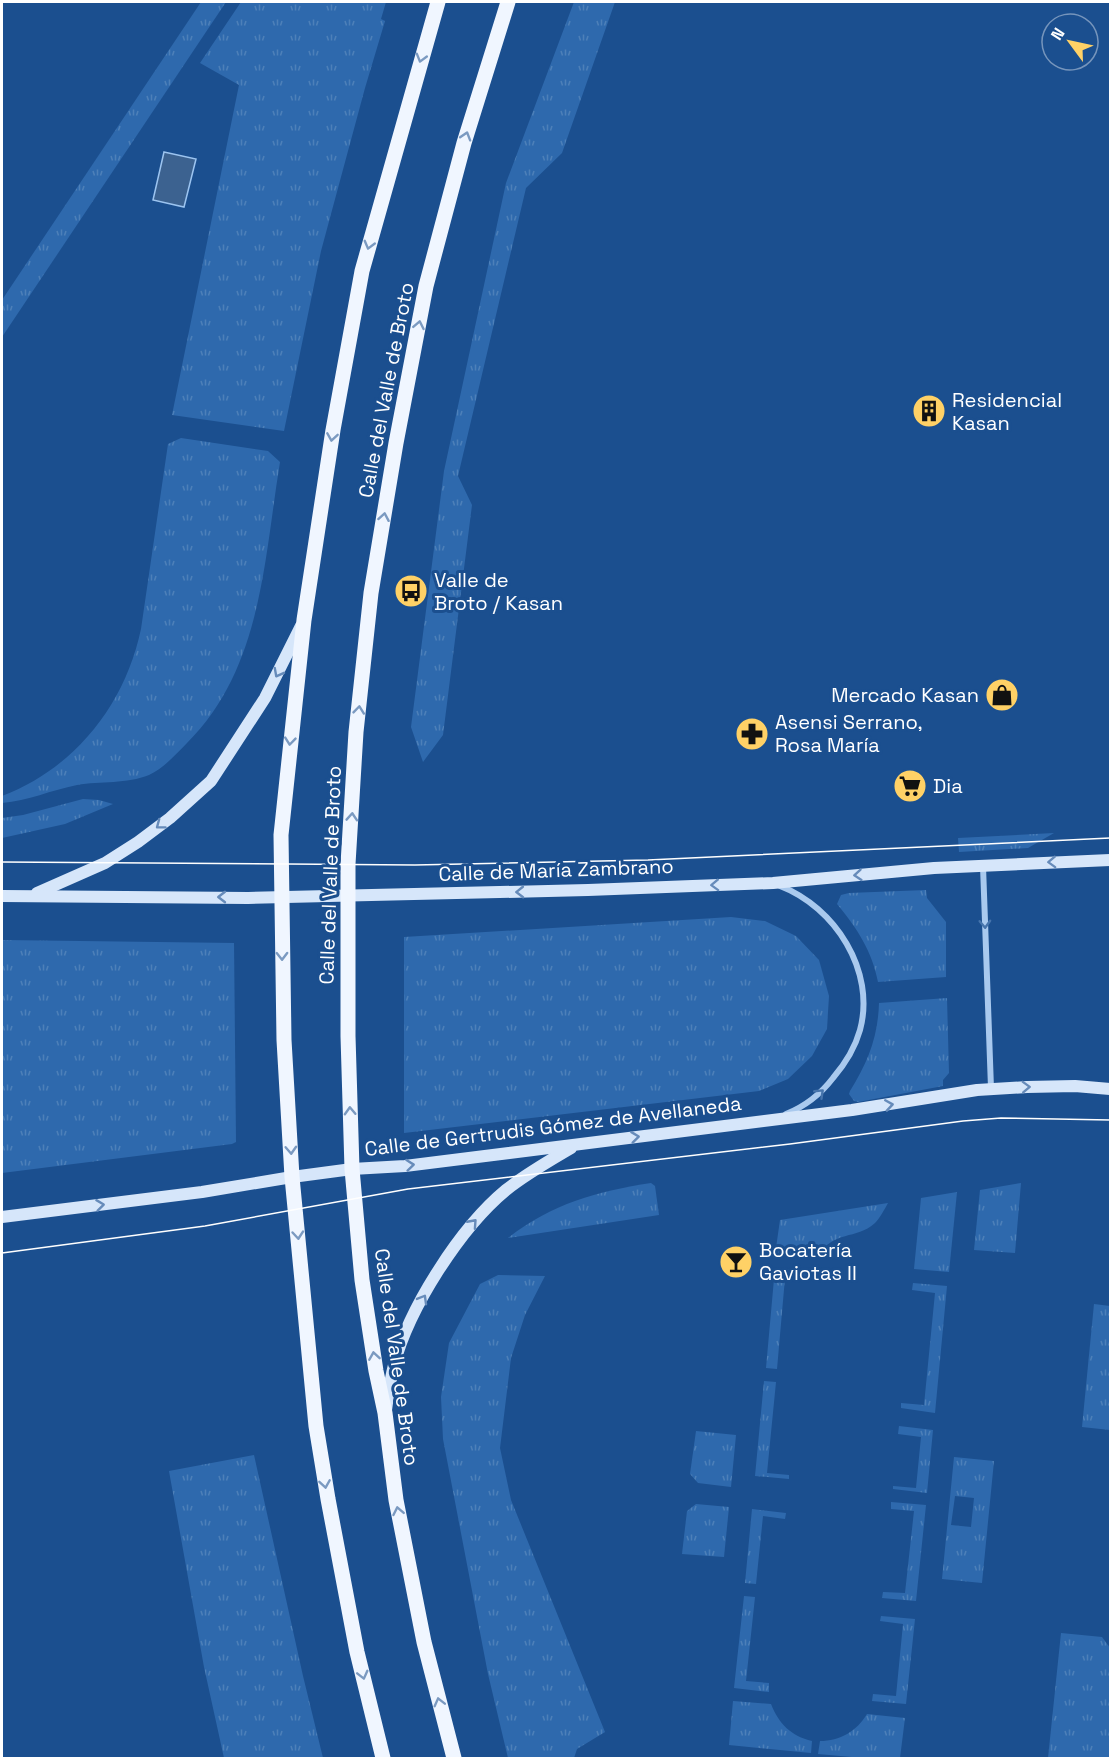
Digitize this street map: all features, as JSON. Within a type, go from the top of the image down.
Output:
[{"type":"main road","points":[[383,1758],[357,1652],[316,1426],[292,1177],[284,1040],[280,897],[281,835],[304,620],[333,430],[362,271],[438,2]]},
{"type":"main road","name":"Calle del Valle de Broto","points":[[454,1758],[424,1642],[396,1500],[385,1413],[362,1280],[352,1169],[348,1036],[348,896],[356,732],[371,593],[396,442],[426,285],[464,143],[508,2]]},
{"type":"main road","points":[[31,895],[105,863],[170,818],[212,781],[265,698],[304,620]]},
{"type":"main road","name":"Calle de María Zambrano","points":[[2,896],[348,896],[773,883],[934,868],[1110,860]]},
{"type":"main road","name":"Calle de Gertrudis Gómez de Avellaneda","points":[[2,1217],[202,1192],[352,1169],[405,1166],[769,1121],[991,1088],[1075,1086],[1110,1089]]},
{"type":"main road","points":[[385,1413],[394,1365],[411,1321],[439,1271],[467,1229],[505,1191],[526,1175],[577,1145]]},
{"type":"street","points":[[983,866],[991,1088]]},
{"type":"street","points":[[769,1121],[813,1100],[825,1088],[842,1068],[853,1049],[860,1029],[862,1012],[859,973],[840,933],[814,905],[773,883]]},
{"type":"green space","points":[[201,2],[226,2],[2,337],[2,300]]},
{"type":"green space","points":[[241,2],[386,2],[381,19],[385,21],[321,251],[284,431],[172,415],[239,85],[200,63]]},
{"type":"green space","points":[[574,2],[615,2],[562,153],[526,188],[458,476],[472,505],[443,735],[423,762],[411,727],[444,471],[506,183]]},
{"type":"green space","points":[[181,438],[268,451],[280,462],[256,611],[231,682],[212,714],[187,743],[164,765],[149,775],[123,781],[77,785],[2,803],[2,796],[52,769],[74,751],[109,708],[123,683],[141,629],[168,444]]},
{"type":"green space","points":[[83,799],[113,804],[65,824],[2,838],[2,818],[23,815]]},
{"type":"green space","points":[[1054,833],[1028,848],[959,852],[958,838]]},
{"type":"green space","points":[[926,890],[927,898],[946,922],[946,977],[878,982],[863,940],[837,904],[841,895]]},
{"type":"green space","points":[[731,917],[765,921],[796,936],[819,960],[829,996],[827,1029],[812,1056],[788,1079],[759,1091],[404,1133],[404,937]]},
{"type":"green space","points":[[2,940],[234,943],[236,1142],[2,1173]]},
{"type":"green space","points":[[947,998],[949,1073],[943,1080],[943,1086],[854,1101],[849,1094],[871,1049],[877,1027],[879,1003]]},
{"type":"green space","points":[[651,1183],[655,1186],[659,1215],[508,1238],[541,1216],[576,1201],[612,1190]]},
{"type":"green space","points":[[1021,1183],[1015,1253],[974,1250],[980,1190]]},
{"type":"green space","points":[[957,1192],[949,1272],[914,1269],[921,1198]]},
{"type":"green space","points":[[888,1203],[875,1223],[860,1232],[830,1243],[815,1259],[775,1255],[780,1220]]},
{"type":"green space","points":[[775,1268],[810,1272],[809,1280],[785,1278],[777,1369],[766,1368]]},
{"type":"green space","points":[[498,1275],[545,1276],[525,1315],[511,1358],[500,1448],[511,1500],[605,1732],[577,1749],[574,1758],[508,1758],[488,1674],[443,1439],[441,1397],[449,1343],[480,1284]]},
{"type":"green space","points":[[913,1283],[947,1286],[935,1413],[901,1408],[901,1403],[924,1405],[935,1293],[912,1290]]},
{"type":"green space","points":[[1094,1304],[1110,1306],[1110,1430],[1082,1427]]},
{"type":"green space","points":[[764,1381],[776,1382],[767,1473],[789,1475],[789,1479],[755,1476]]},
{"type":"green space","points":[[899,1426],[933,1430],[927,1493],[893,1489],[893,1486],[916,1488],[921,1437],[898,1434]]},
{"type":"green space","points":[[696,1431],[736,1435],[731,1487],[698,1483],[690,1474]]},
{"type":"green space","points":[[254,1455],[323,1758],[224,1758],[204,1667],[169,1471]]},
{"type":"green space","points":[[954,1457],[994,1461],[982,1583],[942,1579]],"holes":[[[955,1496],[974,1498],[971,1527],[951,1525]]]},
{"type":"green space","points":[[891,1502],[926,1505],[916,1601],[882,1598],[883,1592],[905,1593],[914,1511],[891,1509]]},
{"type":"green space","points":[[696,1504],[729,1507],[724,1557],[682,1554],[687,1511]]},
{"type":"green space","points":[[752,1509],[786,1513],[785,1519],[763,1516],[756,1584],[745,1583]]},
{"type":"green space","points":[[744,1596],[755,1597],[746,1681],[769,1683],[769,1692],[734,1688]]},
{"type":"green space","points":[[881,1616],[915,1619],[906,1704],[872,1701],[873,1694],[896,1696],[903,1624],[880,1621]]},
{"type":"green space","points":[[1061,1633],[1102,1637],[1110,1648],[1110,1758],[1048,1758]]},
{"type":"green space","points":[[733,1701],[771,1704],[778,1718],[787,1728],[798,1736],[812,1741],[811,1753],[729,1745]]},
{"type":"green space","points":[[867,1714],[905,1718],[900,1758],[863,1758],[818,1754],[820,1741],[847,1734]]},
{"type":"shaded area","points":[[164,152],[196,159],[184,207],[153,200]]},
{"type":"tram line","points":[[2,862],[415,865],[648,860],[1110,838]]},
{"type":"tram line","points":[[2,1253],[205,1226],[408,1189],[963,1121],[1001,1118],[1110,1120]]},
{"type":"place","name":"Residencial Kasan","points":[[929,411]]},
{"type":"place","name":"Valle de Broto / Kasan","points":[[411,591]]},
{"type":"place","name":"Mercado Kasan","points":[[1002,695]]},
{"type":"place","name":"Asensi Serrano, Rosa María","points":[[752,734]]},
{"type":"place","name":"Dia","points":[[910,786]]},
{"type":"place","name":"Bocatería Gaviotas II","points":[[736,1262]]}]
